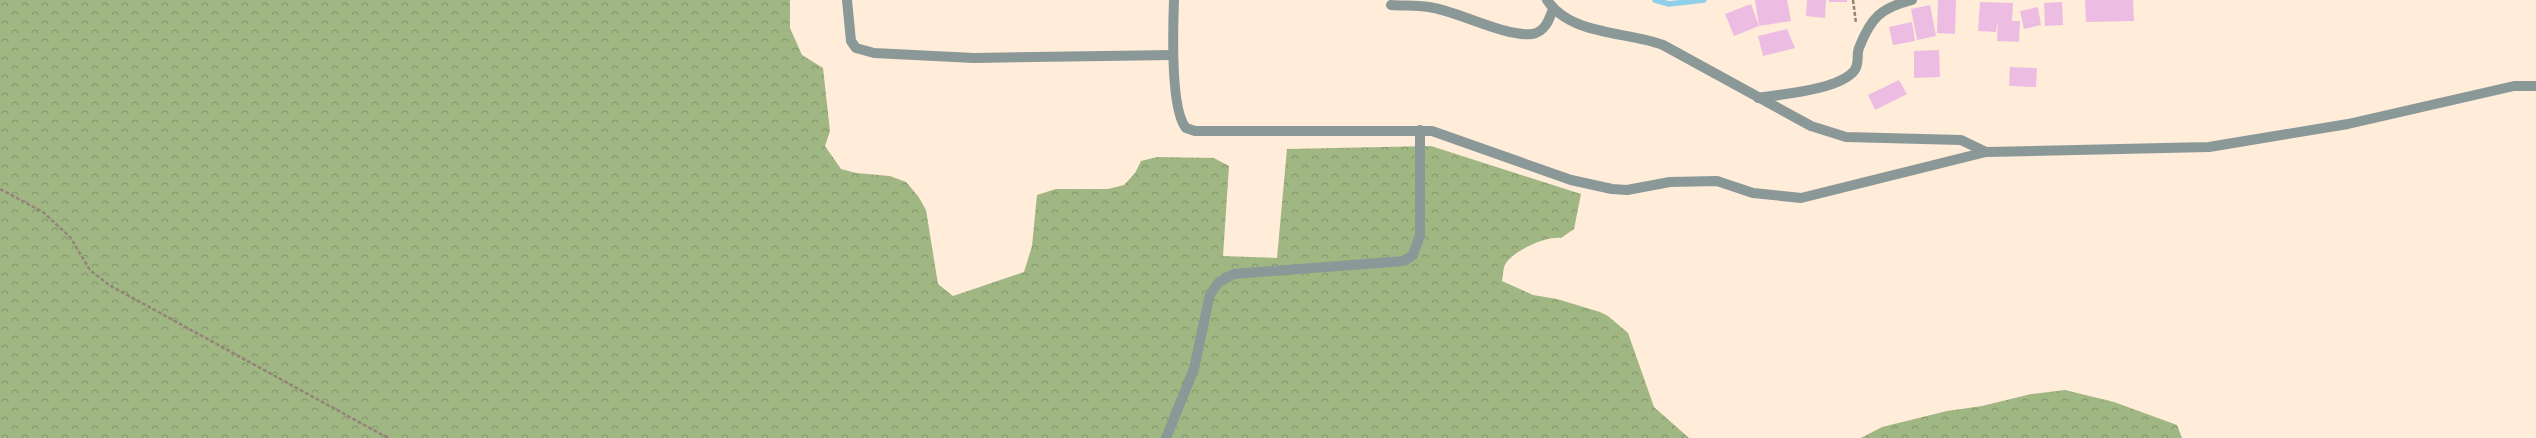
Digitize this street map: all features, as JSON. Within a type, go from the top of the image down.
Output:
[{"type":"street","points":[[847,0],[851,41],[856,48],[874,53],[974,58],[1173,55]]},
{"type":"street","points":[[1174,0],[1173,55],[1179,114],[1186,128],[1195,130],[1432,131],[1571,180],[1612,189],[1627,190],[1670,182],[1717,181],[1753,193],[1800,198],[1986,152],[2145,150],[2209,147],[2348,124],[2514,86],[2536,86]]},
{"type":"street","points":[[1547,0],[1553,9],[1574,24],[1646,39],[1663,45],[1811,126],[1846,137],[1961,140],[1986,152]]},
{"type":"street","points":[[1758,98],[1839,82],[1854,71],[1858,62],[1859,49],[1879,12],[1891,5],[1912,0]]},
{"type":"street","points":[[1391,5],[1434,8],[1502,29],[1532,34],[1542,30],[1546,25],[1553,9]]},
{"type":"street","points":[[1166,438],[1194,369],[1210,294],[1219,282],[1234,274],[1404,261],[1414,255],[1420,235],[1420,130]]},
{"type":"path","points":[[0,189],[43,212],[70,237],[90,270],[109,285],[388,438]]},
{"type":"green space","points":[[0,0],[790,0],[790,28],[802,55],[823,68],[830,131],[825,146],[841,169],[856,173],[890,176],[906,182],[918,196],[926,210],[938,284],[953,296],[1024,272],[1032,246],[1037,195],[1056,189],[1108,189],[1124,185],[1135,173],[1141,161],[1157,157],[1214,158],[1229,166],[1223,256],[1277,258],[1287,149],[1431,146],[1581,194],[1574,229],[1561,238],[1547,239],[1516,253],[1505,265],[1502,281],[1533,295],[1557,299],[1600,312],[1608,316],[1628,333],[1654,407],[1689,438],[0,438]]},
{"type":"green space","points":[[2065,390],[2114,402],[2177,425],[2182,438],[1861,438],[1882,427],[1947,411],[1982,406],[2031,394]]},
{"type":"building","points":[[1755,0],[1787,0],[1791,21],[1759,26]]},
{"type":"building","points":[[1807,0],[1826,0],[1825,18],[1806,16]]},
{"type":"building","points":[[1829,0],[1847,0],[1847,2],[1829,2]]},
{"type":"building","points":[[1938,0],[1956,0],[1955,34],[1937,33]]},
{"type":"building","points":[[2085,0],[2133,0],[2134,21],[2086,22]]},
{"type":"building","points":[[1980,2],[2013,3],[2012,21],[2020,21],[2019,42],[1997,41],[1998,20],[1996,32],[1978,31]]},
{"type":"building","points":[[2062,2],[2063,25],[2045,26],[2044,3]]},
{"type":"building","points":[[1751,4],[1759,26],[1734,36],[1725,14]]},
{"type":"building","points":[[1930,5],[1936,36],[1917,40],[1911,9]]},
{"type":"building","points":[[2038,7],[2041,25],[2024,29],[2020,11]]},
{"type":"building","points":[[1912,22],[1915,41],[1893,45],[1889,27]]},
{"type":"building","points":[[1787,29],[1795,48],[1763,56],[1758,36]]},
{"type":"building","points":[[1939,50],[1940,77],[1914,78],[1914,51]]},
{"type":"building","points":[[2010,67],[2037,68],[2036,87],[2009,86]]},
{"type":"building","points":[[1899,80],[1907,94],[1875,110],[1868,95]]},
{"type":"waterway","points":[[1655,0],[1669,4],[1704,0]]}]
